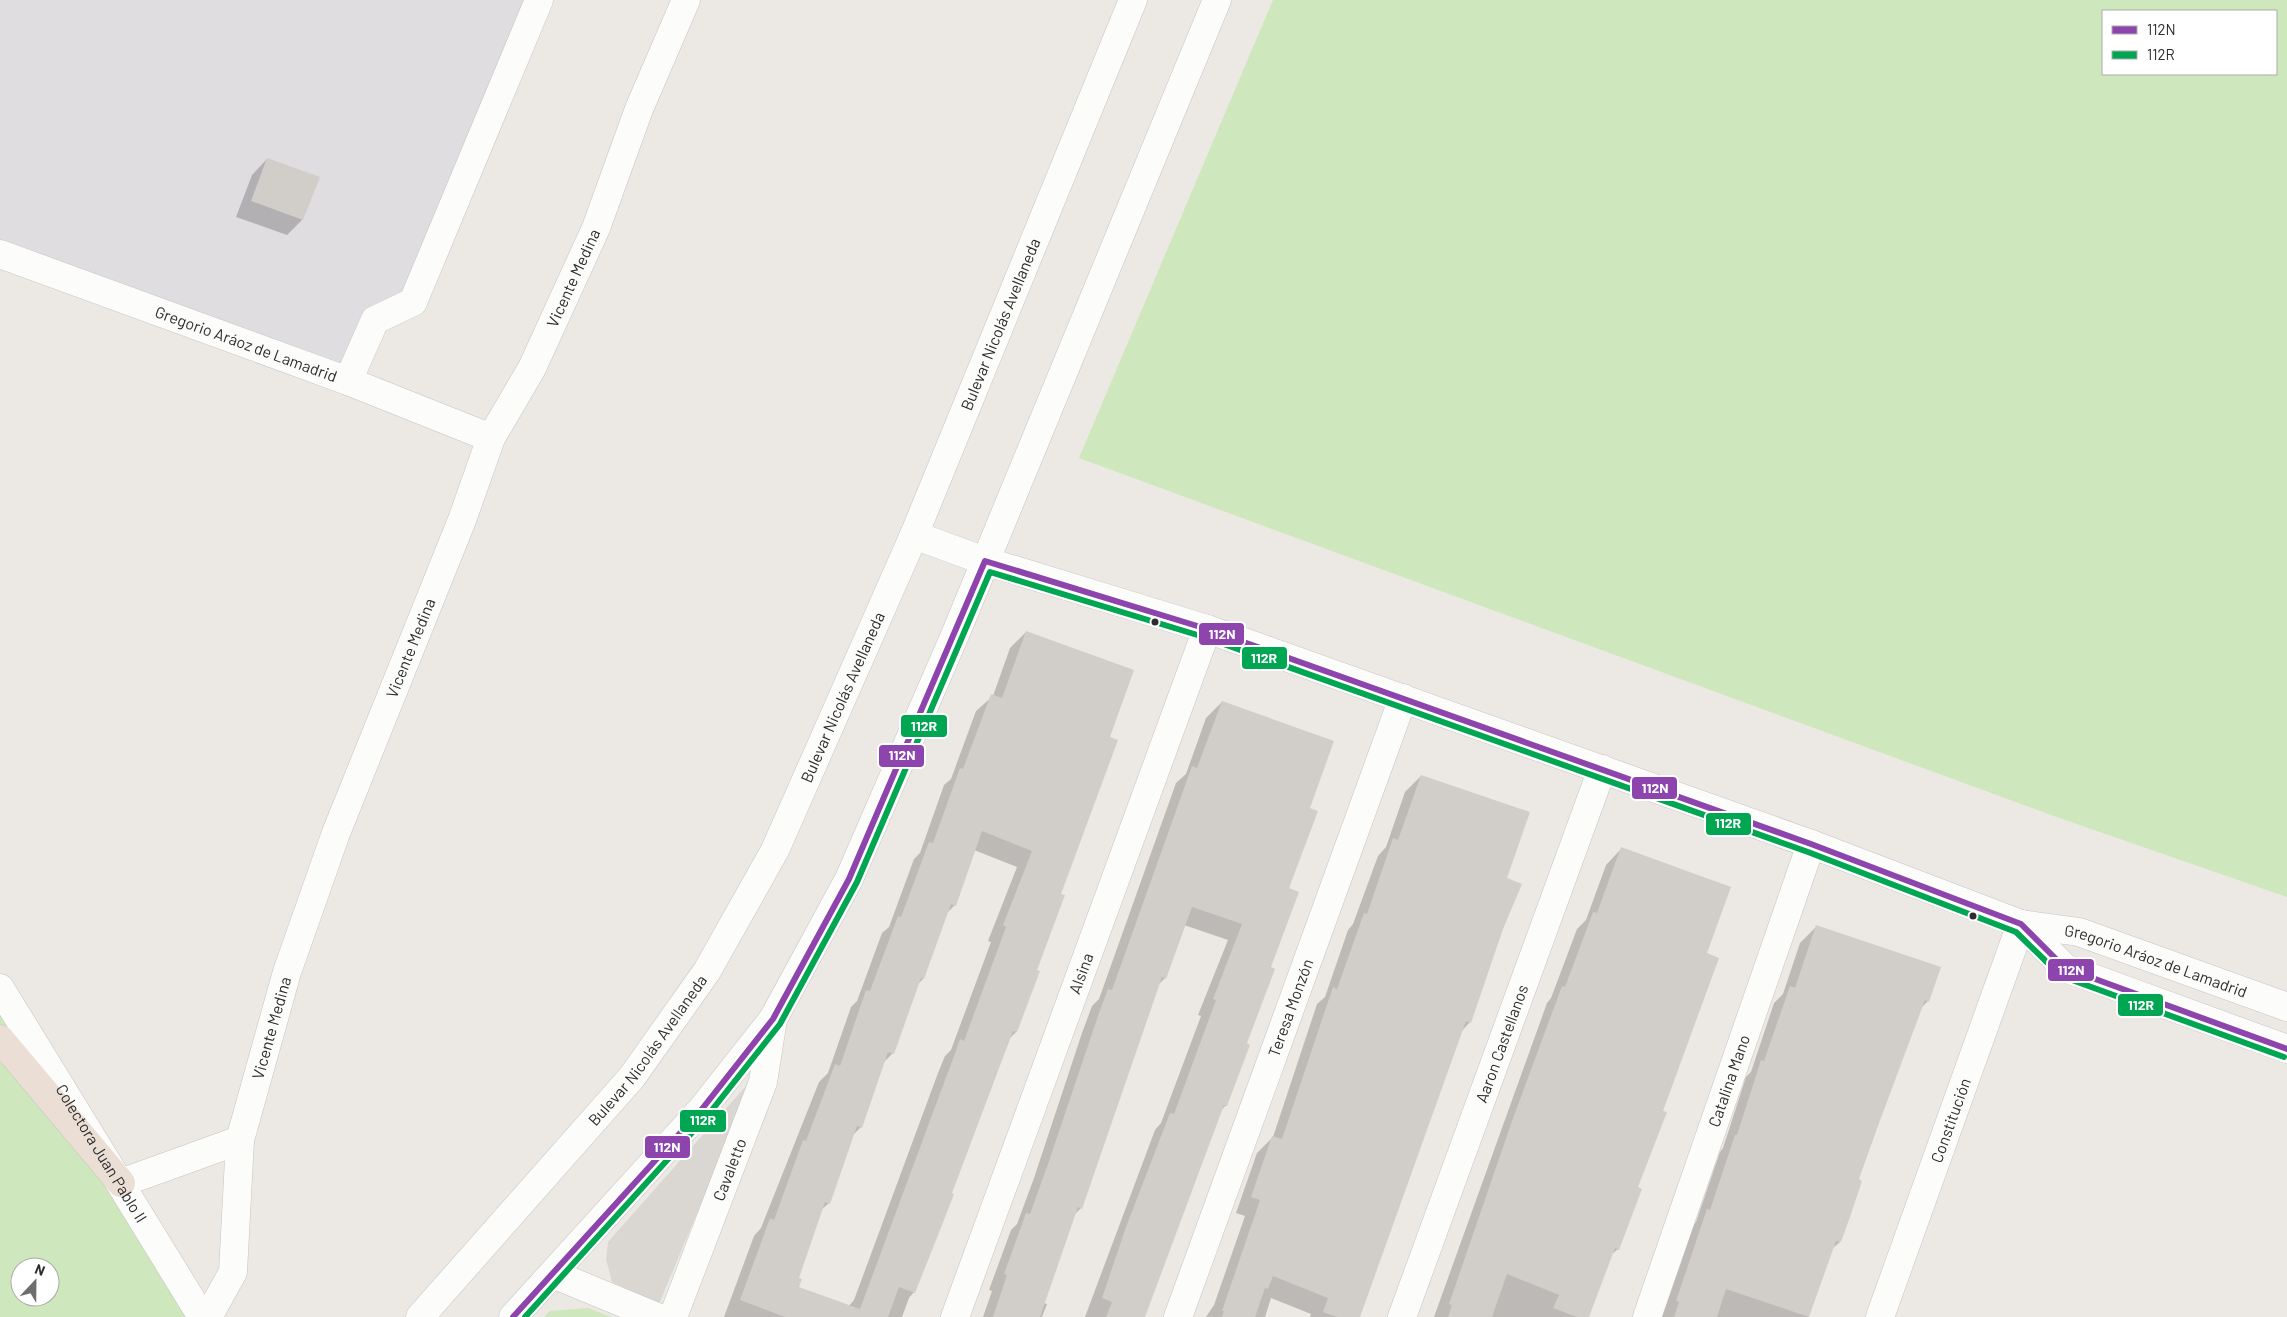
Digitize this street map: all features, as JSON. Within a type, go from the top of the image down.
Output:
[{"type":"highway","points":[[0,1039],[121,1183]]},
{"type":"street","points":[[348,381],[375,320],[412,302],[539,0]]},
{"type":"street","name":"Vicente Medina","points":[[208,1317],[234,1272],[240,1140],[287,972],[336,833],[462,520],[491,438],[532,368],[596,228],[639,109],[686,0]]},
{"type":"street","name":"Bulevar Nicolás Avellaneda","points":[[420,1317],[632,1077],[707,971],[775,850],[914,535],[1133,0]]},
{"type":"street","points":[[513,1317],[702,1109],[773,1019],[848,879],[952,644],[1217,0]]},
{"type":"street","name":"Gregorio Aráoz de Lamadrid","points":[[0,254],[348,381],[491,438]]},
{"type":"street","name":"Gregorio Aráoz de Lamadrid","points":[[914,535],[985,561],[1207,629],[1811,844],[2021,924],[2079,932],[2287,1007]]},
{"type":"street","name":"Alsina","points":[[956,1317],[1207,629]]},
{"type":"street","name":"Teresa Monzón","points":[[1178,1317],[1403,698]]},
{"type":"street","name":"Aaron Castellanos","points":[[1402,1317],[1602,769]]},
{"type":"street","name":"Catalina Mano","points":[[1646,1317],[1811,844]]},
{"type":"street","name":"Gregorio Aráoz de Lamadrid","points":[[2021,924],[2065,968],[2287,1049]]},
{"type":"street","name":"Constitución","points":[[1880,1317],[2021,924]]},
{"type":"street","name":"Colectora Juan Pablo II","points":[[0,988],[202,1317]]},
{"type":"street","name":"Cavaletto","points":[[673,1317],[763,1082],[773,1019]]},
{"type":"street","points":[[121,1183],[240,1140]]},
{"type":"street","points":[[553,1274],[657,1317]]},
{"type":"shaded area","points":[[0,0],[539,0],[413,302],[375,320],[348,381],[0,254]]},
{"type":"shaded area","points":[[754,1077],[659,1304],[612,1282],[606,1259],[608,1242]]},
{"type":"green space","points":[[1273,0],[2287,0],[2287,897],[2051,815],[1079,458]]},
{"type":"green space","points":[[0,988],[202,1317],[0,1317]]},
{"type":"green space","points":[[588,1308],[611,1317],[544,1317],[550,1311]]},
{"type":"building","points":[[267,158],[320,177],[303,220],[251,201]]},
{"type":"building","points":[[1026,631],[1134,670],[1110,737],[1118,740],[1061,894],[1065,895],[1037,970],[1040,971],[1017,1032],[1013,1031],[952,1193],[954,1194],[915,1293],[899,1287],[888,1317],[785,1317],[740,1300],[770,1218],[774,1220],[803,1140],[806,1141],[835,1064],[840,1066],[866,990],[870,991],[898,916],[901,917],[929,842],[933,843],[960,768],[963,769],[991,694],[1002,698]],"holes":[[[982,831],[1032,851],[1003,925],[1006,927],[964,1041],[960,1039],[860,1309],[799,1287],[802,1279],[799,1278],[825,1202],[830,1204],[857,1126],[862,1128],[888,1052],[894,1054],[921,978],[924,979],[951,904],[956,906]]]},
{"type":"building","points":[[1222,701],[1334,741],[1310,808],[1318,811],[1289,888],[1299,892],[1271,967],[1275,969],[1247,1043],[1250,1045],[1227,1106],[1224,1105],[1145,1317],[1106,1317],[1112,1302],[1102,1298],[1126,1227],[1170,1113],[1174,1114],[1216,1000],[1213,999],[1242,924],[1192,907],[1166,979],[1162,977],[1082,1209],[1078,1207],[1040,1317],[993,1317],[1007,1275],[1004,1274],[1026,1213],[1030,1214],[1100,1010],[1108,989],[1112,990],[1192,766],[1197,768]]},
{"type":"building","points":[[1421,775],[1530,812],[1507,878],[1522,884],[1503,929],[1471,1023],[1466,1021],[1360,1317],[1337,1317],[1323,1312],[1328,1298],[1273,1276],[1268,1289],[1265,1288],[1255,1317],[1222,1317],[1224,1311],[1222,1311],[1260,1200],[1251,1197],[1272,1136],[1282,1139],[1333,987],[1337,989],[1364,913],[1367,914],[1393,838],[1398,840]]},
{"type":"building","points":[[1621,847],[1731,887],[1707,953],[1719,958],[1663,1111],[1667,1112],[1638,1187],[1642,1189],[1619,1250],[1615,1248],[1589,1317],[1577,1317],[1553,1308],[1559,1295],[1507,1274],[1492,1317],[1448,1317],[1452,1305],[1449,1304],[1512,1121],[1562,986],[1565,987],[1593,912],[1597,913]]},
{"type":"building","points":[[1816,925],[1941,967],[1929,1002],[1925,1000],[1859,1179],[1862,1181],[1841,1242],[1836,1241],[1809,1317],[1726,1289],[1717,1317],[1674,1317],[1679,1302],[1676,1301],[1707,1209],[1710,1210],[1761,1060],[1764,1061],[1790,986],[1795,988]]},
{"type":"transit line","name":"112N","points":[[513,1317],[702,1109],[773,1019],[849,879],[985,561],[1207,629],[1811,844],[2021,924],[2065,968],[2287,1049]]},
{"type":"transit line","name":"112R","points":[[525,1317],[708,1115],[780,1024],[857,882],[990,572],[1204,637],[1808,852],[2016,932],[2061,976],[2284,1057]]}]
